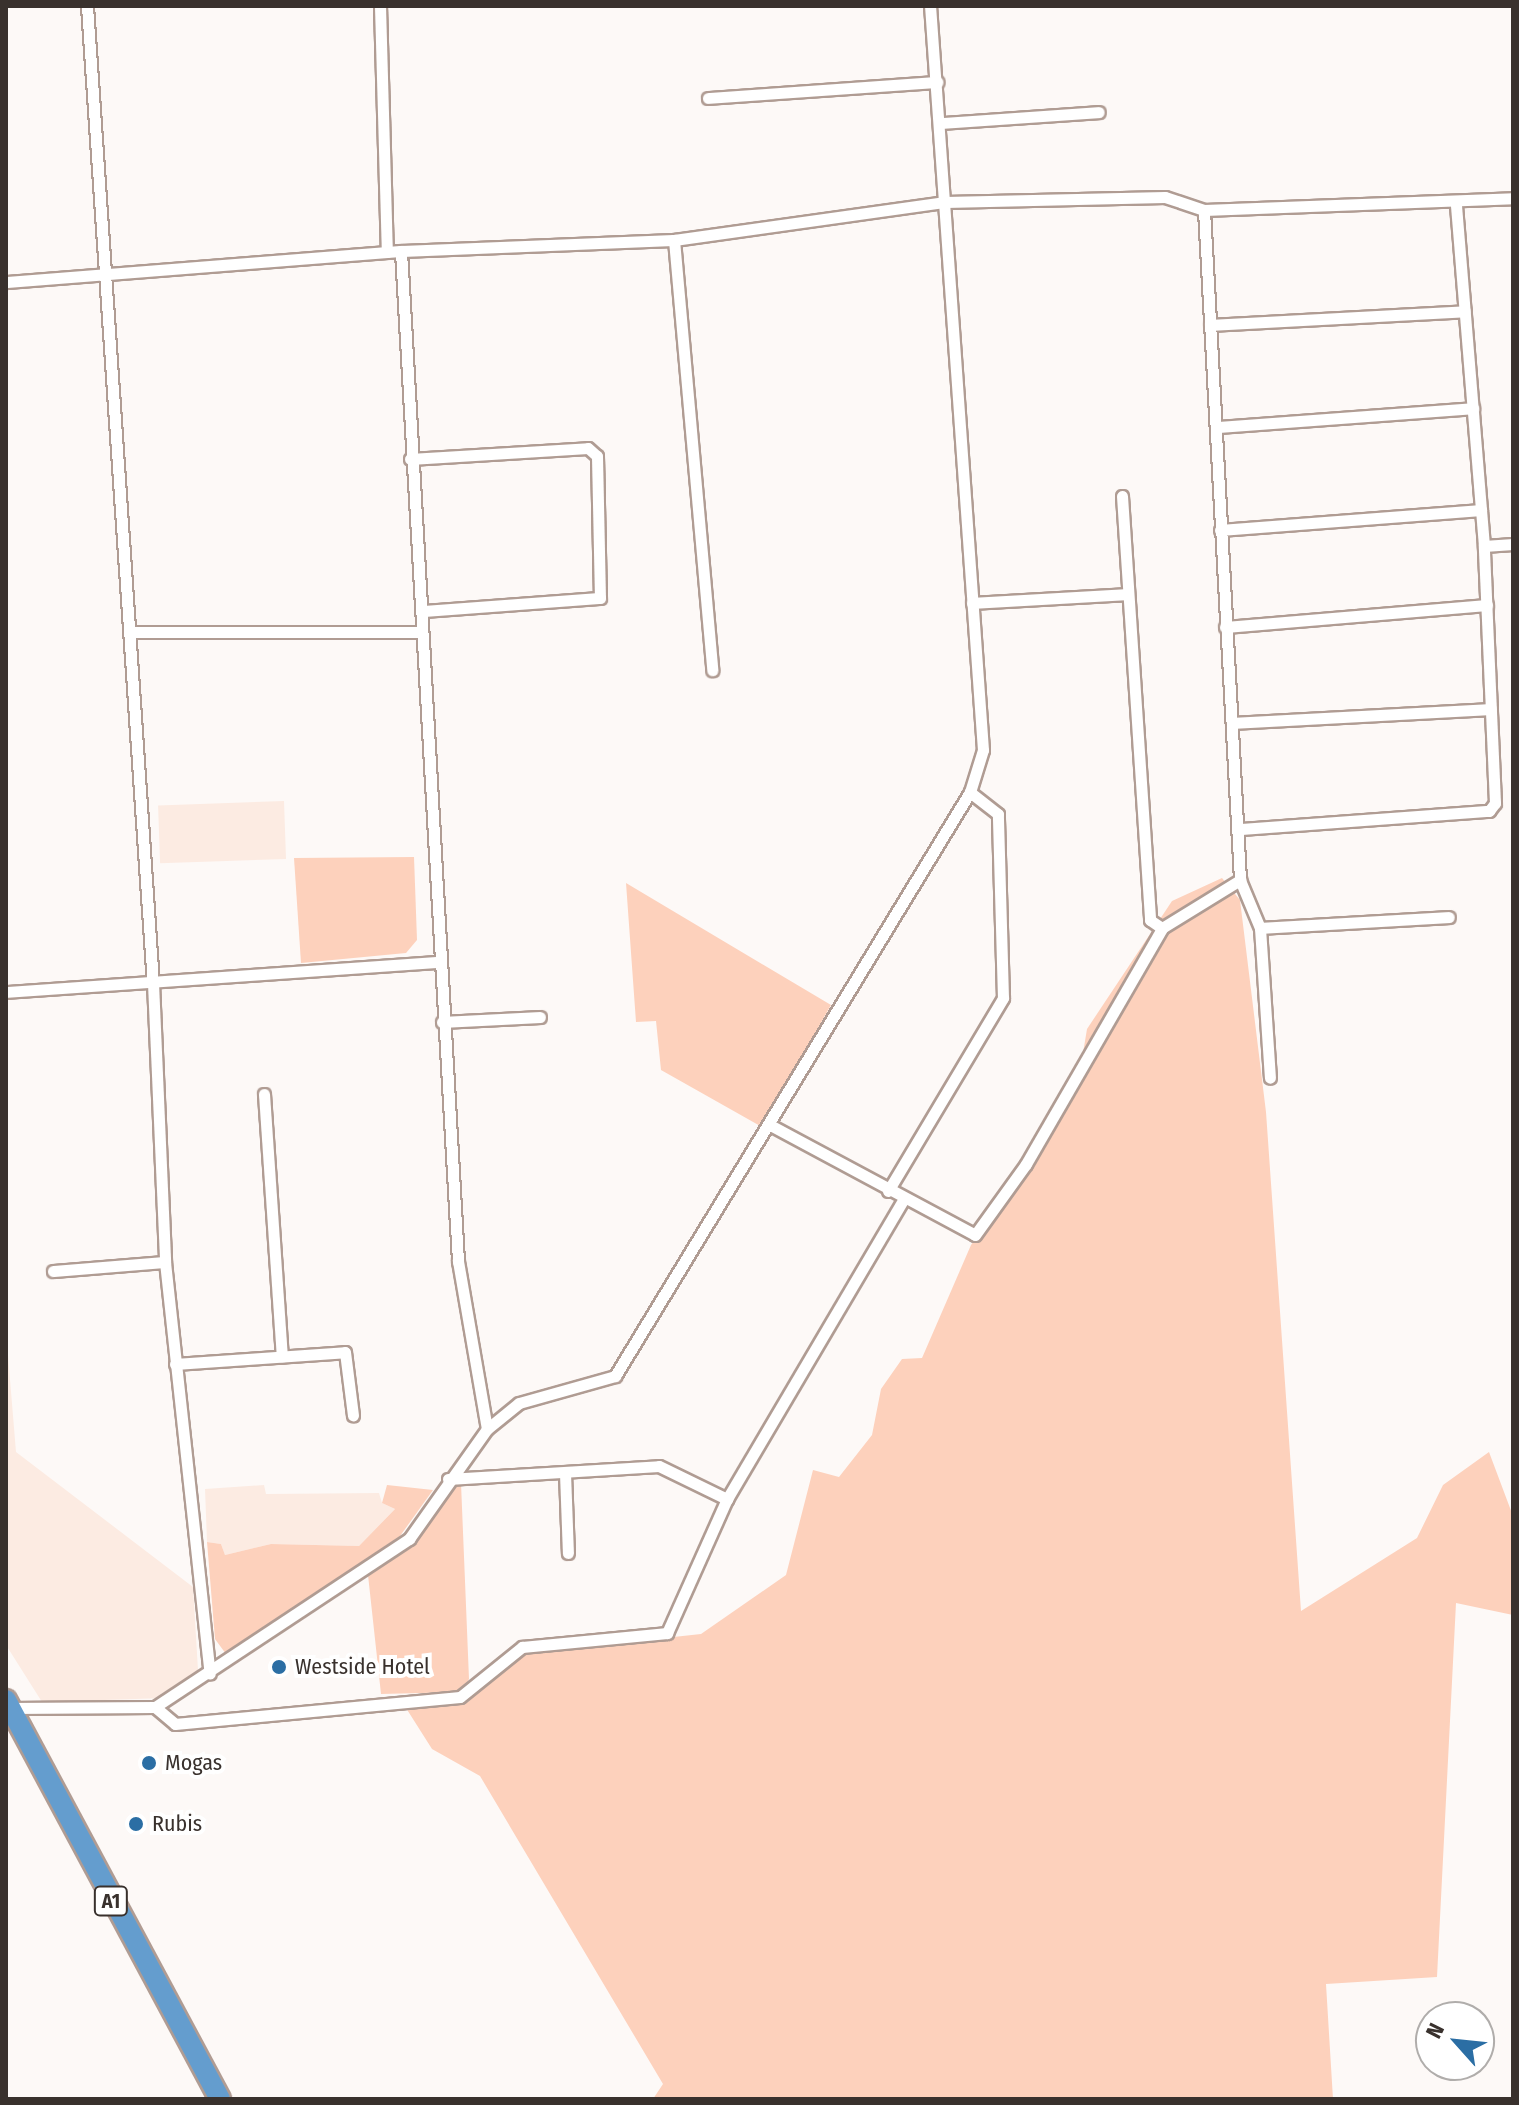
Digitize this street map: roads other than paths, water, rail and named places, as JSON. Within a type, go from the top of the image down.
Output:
[{"type":"highway","name":"A1","points":[[8,1704],[220,2099]]},
{"type":"street","points":[[87,6],[153,983],[165,1262],[210,1674]]},
{"type":"street","points":[[380,6],[387,252]]},
{"type":"street","points":[[8,1704],[155,1707],[210,1674],[400,1547],[487,1429],[531,1396],[615,1376],[772,1126],[970,792],[983,758],[942,123],[930,6]]},
{"type":"street","points":[[708,98],[937,82]]},
{"type":"street","points":[[942,123],[1099,112]]},
{"type":"street","points":[[6,282],[401,251],[674,240],[945,202],[1165,197],[1204,210],[1456,203],[1513,198]]},
{"type":"street","points":[[1241,829],[1489,811],[1495,803],[1484,546],[1456,203]]},
{"type":"street","points":[[1204,210],[1225,627],[1241,829],[1240,880],[1260,928],[1270,1078]]},
{"type":"street","points":[[674,240],[712,670]]},
{"type":"street","points":[[401,251],[438,962],[458,1261],[487,1429]]},
{"type":"street","points":[[1210,325],[1465,311]]},
{"type":"street","points":[[1217,427],[1473,408]]},
{"type":"street","points":[[410,459],[588,448],[597,456],[600,598],[422,611]]},
{"type":"street","points":[[1122,496],[1150,920],[1162,928]]},
{"type":"street","points":[[1220,530],[1481,510]]},
{"type":"street","points":[[1484,546],[1513,544]]},
{"type":"street","points":[[972,603],[1128,594]]},
{"type":"street","points":[[1225,627],[1487,605]]},
{"type":"street","points":[[129,632],[421,632]]},
{"type":"street","points":[[1232,723],[1491,709]]},
{"type":"street","points":[[888,1191],[1003,998],[998,814],[970,792]]},
{"type":"street","points":[[772,1126],[903,1200],[975,1235],[1026,1164],[1162,928],[1240,880]]},
{"type":"street","points":[[1260,928],[1449,917]]},
{"type":"street","points":[[6,992],[438,962]]},
{"type":"street","points":[[442,1022],[540,1017]]},
{"type":"street","points":[[264,1094],[282,1356]]},
{"type":"street","points":[[155,1707],[175,1724],[460,1697],[522,1647],[667,1633],[727,1499],[903,1200]]},
{"type":"street","points":[[53,1271],[165,1262]]},
{"type":"street","points":[[175,1364],[345,1352],[353,1415]]},
{"type":"street","points":[[448,1479],[665,1467],[727,1499]]},
{"type":"street","points":[[565,1473],[568,1553]]},
{"type":"place","name":"Westside Hotel","points":[[279,1667]]},
{"type":"place","name":"Mogas","points":[[149,1763]]},
{"type":"place","name":"Rubis","points":[[136,1824]]}]
